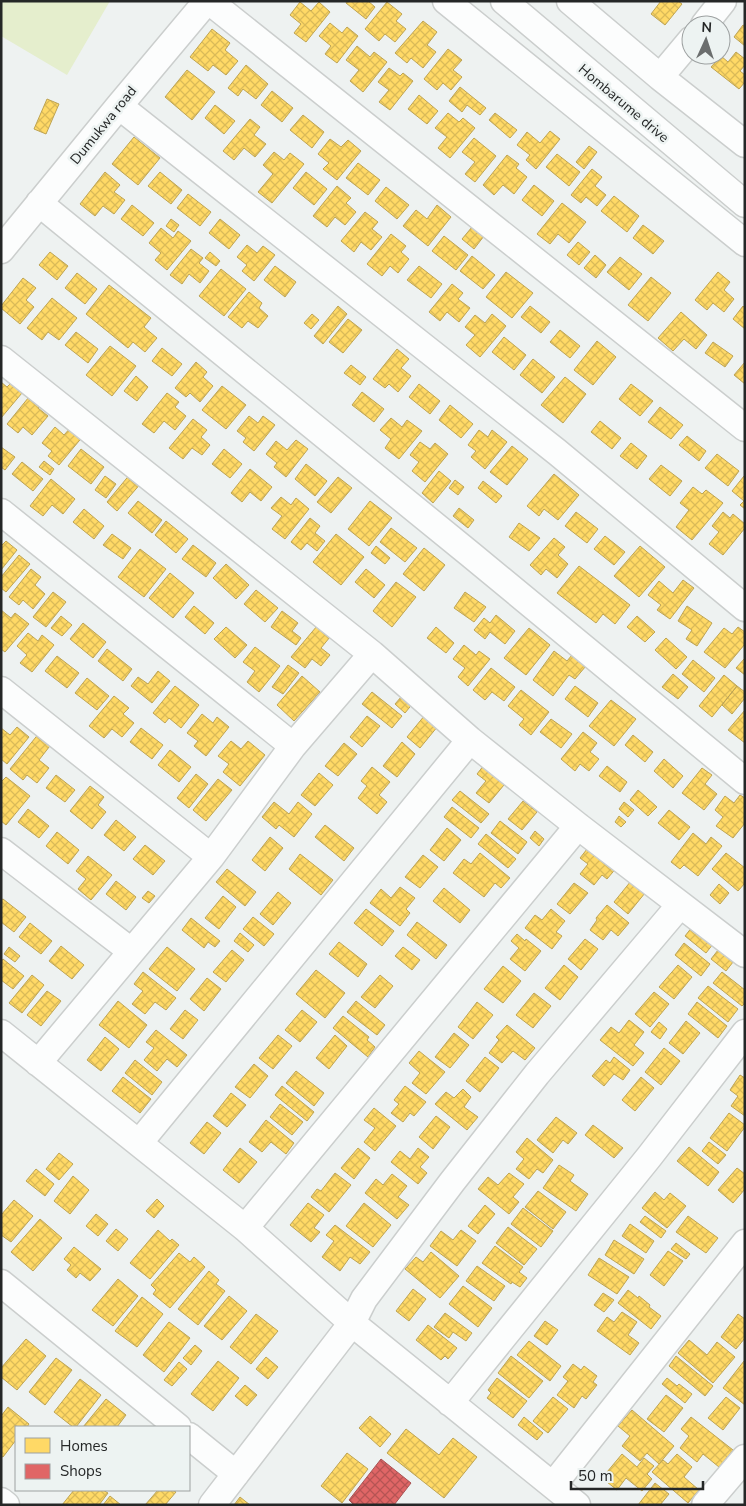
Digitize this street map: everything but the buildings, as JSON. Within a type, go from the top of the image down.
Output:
[{"type":"street","name":"Dumukwa road","points":[[1,250],[208,1]]},
{"type":"street","points":[[208,1],[745,428]]},
{"type":"street","points":[[446,1],[745,243]]},
{"type":"street","name":"Hombarume drive","points":[[504,1],[745,204]]},
{"type":"street","points":[[570,1],[660,77],[745,144]]},
{"type":"street","points":[[712,15],[723,1]]},
{"type":"street","points":[[660,77],[681,52]]},
{"type":"street","points":[[119,106],[557,452],[745,608]]},
{"type":"street","points":[[39,203],[455,541],[745,781]]},
{"type":"street","points":[[1,359],[372,654],[470,740],[578,826],[745,954]]},
{"type":"street","points":[[1,512],[293,746]]},
{"type":"street","points":[[38,1063],[211,857],[293,746],[372,654]]},
{"type":"street","points":[[1,690],[211,857]]},
{"type":"street","points":[[139,1143],[470,740]]},
{"type":"street","points":[[245,1228],[578,826]]},
{"type":"street","points":[[1,850],[131,951]]},
{"type":"street","points":[[212,1505],[352,1323],[364,1299],[458,1174],[537,1074],[680,905]]},
{"type":"street","points":[[450,1403],[649,1157],[745,1033]]},
{"type":"street","points":[[1,1034],[245,1228],[352,1323],[577,1505]]},
{"type":"street","points":[[553,1485],[745,1243]]},
{"type":"street","points":[[1,1283],[177,1426]]},
{"type":"street","points":[[190,1437],[236,1474]]},
{"type":"street","points":[[705,1505],[745,1458]]},
{"type":"street","points":[[1,1501],[6,1505]]},
{"type":"green space","points":[[1,1],[110,1],[67,75],[1,36]]}]
